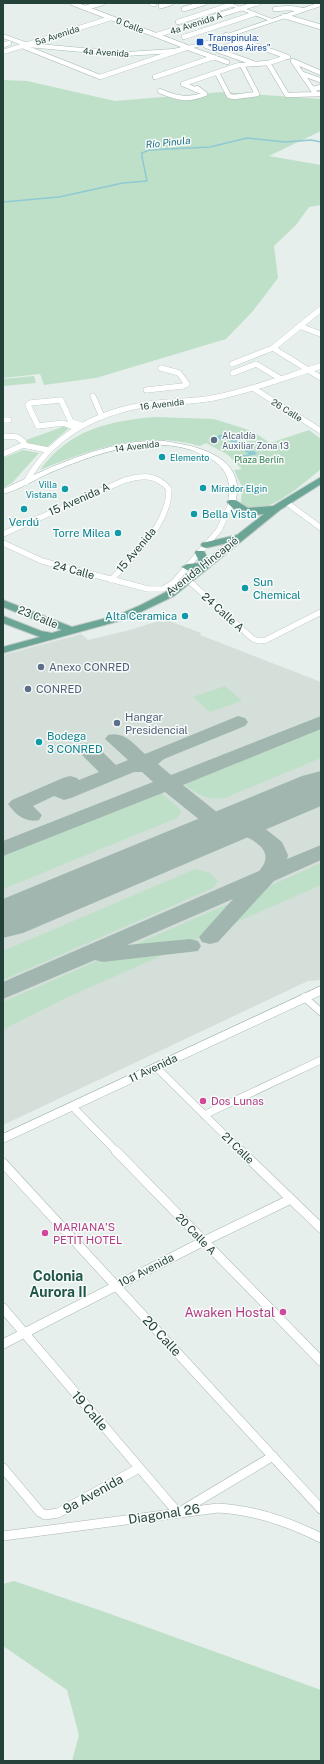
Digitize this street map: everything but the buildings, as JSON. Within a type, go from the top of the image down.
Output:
[{"type":"main road","name":"4a Avenida","points":[[3,36],[25,46],[126,54],[157,53],[186,48],[213,37],[225,36],[302,10],[320,6]]},
{"type":"main road","name":"Avenida Hincapié","points":[[3,650],[122,617],[145,608],[170,594],[277,508],[321,480]]},
{"type":"main road","points":[[232,502],[240,510],[247,512],[277,508]]},
{"type":"main road","points":[[187,567],[206,566],[203,549],[239,538]]},
{"type":"main road","name":"23 Calle","points":[[3,603],[72,631]]},
{"type":"main road","name":"23 Calle","points":[[3,619],[34,632],[53,636]]},
{"type":"main road","points":[[31,642],[35,637],[34,632]]},
{"type":"main road","points":[[304,997],[321,990]]},
{"type":"main road","name":"11 Avenida","points":[[3,1139],[304,997]]},
{"type":"street","name":"0 Calle","points":[[72,3],[186,48],[227,62]]},
{"type":"street","points":[[84,8],[102,3]]},
{"type":"street","points":[[161,6],[171,3]]},
{"type":"street","points":[[184,9],[204,3]]},
{"type":"street","name":"4a Avenida A","points":[[157,36],[258,3]]},
{"type":"street","points":[[178,22],[228,4],[272,20]]},
{"type":"street","points":[[275,9],[290,8],[302,10]]},
{"type":"street","points":[[231,14],[243,18]]},
{"type":"street","points":[[184,37],[254,14]]},
{"type":"street","points":[[284,16],[321,27]]},
{"type":"street","name":"5a Avenida","points":[[3,52],[111,18]]},
{"type":"street","points":[[213,20],[233,28]]},
{"type":"street","points":[[193,27],[204,30],[213,37]]},
{"type":"street","points":[[174,33],[193,40]]},
{"type":"street","points":[[225,36],[321,70]]},
{"type":"street","points":[[217,50],[236,43],[274,56]]},
{"type":"street","points":[[3,45],[8,44]]},
{"type":"street","name":"4a Avenida","points":[[25,46],[98,76],[104,76],[130,68],[186,48]]},
{"type":"street","points":[[206,46],[257,64]]},
{"type":"street","points":[[155,77],[214,57]]},
{"type":"street","points":[[288,59],[303,74],[314,91],[321,94]]},
{"type":"street","points":[[160,91],[182,100],[205,94],[183,84],[242,65],[268,63],[278,60],[288,59],[321,70]]},
{"type":"street","points":[[268,63],[287,94],[314,91],[321,87]]},
{"type":"street","points":[[217,73],[229,96],[234,97],[257,94],[242,65]]},
{"type":"street","points":[[303,74],[320,80]]},
{"type":"street","points":[[192,81],[199,90]]},
{"type":"street","points":[[232,364],[273,348],[321,309]]},
{"type":"street","points":[[299,326],[321,334]]},
{"type":"street","points":[[273,348],[321,378]]},
{"type":"street","points":[[233,373],[256,364],[281,379]]},
{"type":"street","name":"16 Avenida","points":[[26,482],[38,461],[48,450],[67,433],[79,426],[124,409],[148,404],[212,398],[253,388],[321,366]]},
{"type":"street","points":[[148,404],[146,388],[183,386],[187,384],[179,373],[161,368]]},
{"type":"street","name":"26 Calle","points":[[253,388],[321,431]]},
{"type":"street","points":[[93,396],[102,417]]},
{"type":"street","points":[[61,400],[71,422],[79,426],[63,423],[38,426],[28,405],[30,403],[61,400]]},
{"type":"street","points":[[3,436],[19,438],[24,441],[23,445]]},
{"type":"street","name":"14 Avenida","points":[[26,482],[84,457],[115,448],[155,443],[180,444],[196,448],[218,460],[228,470],[234,487],[232,502],[224,521],[203,549],[173,583],[163,589]]},
{"type":"street","points":[[3,454],[23,445],[48,450]]},
{"type":"street","name":"15 Avenida A","points":[[3,534],[115,483],[139,476],[158,479]]},
{"type":"street","name":"15 Avenida","points":[[111,580],[147,540],[161,519],[170,492],[168,486],[158,479]]},
{"type":"street","points":[[3,492],[26,482]]},
{"type":"street","points":[[287,502],[321,528]]},
{"type":"street","name":"24 Calle","points":[[3,543],[42,561],[148,590],[163,589]]},
{"type":"street","name":"24 Calle A","points":[[188,580],[253,639],[259,642],[266,640],[321,612]]},
{"type":"street","points":[[145,608],[154,599],[154,596],[148,590]]},
{"type":"street","points":[[304,997],[321,1012]]},
{"type":"street","points":[[204,1115],[321,1060]]},
{"type":"street","name":"21 Calle","points":[[156,1067],[321,1228]]},
{"type":"street","name":"20 Calle A","points":[[72,1106],[321,1361]]},
{"type":"street","name":"20 Calle","points":[[3,1163],[321,1509]]},
{"type":"street","name":"10a Avenida","points":[[3,1344],[203,1241],[291,1199]]},
{"type":"street","name":"19 Calle","points":[[3,1308],[178,1513]]},
{"type":"street","points":[[178,1513],[273,1456]]},
{"type":"street","name":"9a Avenida","points":[[3,1468],[34,1506],[45,1515],[52,1515],[63,1511],[139,1468]]},
{"type":"street","name":"Diagonal 26","points":[[3,1536],[178,1513],[204,1508],[223,1508],[239,1510],[300,1529],[320,1538]]},
{"type":"shaded area","points":[[164,619],[201,633],[200,635],[321,682],[321,980],[308,981],[3,1125],[3,655],[81,634],[88,640],[130,630]]},
{"type":"green space","points":[[3,80],[27,81],[115,101],[222,92],[321,99],[321,131],[269,156],[321,165],[321,205],[309,207],[296,225],[274,246],[278,278],[253,311],[226,339],[96,378],[44,385],[40,374],[3,378]]},
{"type":"green space","points":[[34,376],[36,383],[3,386],[3,379]]},
{"type":"green space","name":"Plaza Berlín","points":[[155,417],[214,419],[252,431],[270,443],[309,430],[321,439],[321,469],[294,491],[271,504],[260,508],[250,508],[241,503],[242,487],[234,470],[242,469],[228,455],[206,443],[200,446],[159,440],[118,444],[79,455],[40,470],[51,456],[64,445],[91,430],[121,421]]},
{"type":"green space","points":[[65,426],[69,428],[46,448],[27,444],[26,440]]},
{"type":"green space","points":[[23,450],[39,453],[12,483],[3,488],[3,458]]},
{"type":"green space","points":[[225,686],[242,701],[210,712],[193,697]]},
{"type":"green space","points":[[321,728],[321,758],[225,798],[209,798],[194,792],[185,785],[187,781]]},
{"type":"green space","points":[[159,791],[179,808],[181,812],[177,818],[3,889],[3,855]]},
{"type":"green space","points":[[321,863],[321,885],[228,926],[265,888]]},
{"type":"green space","points":[[195,869],[210,873],[218,881],[213,888],[3,980],[3,951]]},
{"type":"green space","points":[[235,901],[237,902],[198,939],[133,950],[128,949],[129,947]]},
{"type":"green space","points":[[170,952],[66,998],[3,1030],[3,1002],[97,961]]},
{"type":"green space","points":[[14,1581],[321,1690],[321,1761],[72,1761],[79,1735],[67,1690],[3,1646],[3,1584]]},
{"type":"water","points":[[222,434],[238,441],[236,442],[241,445],[247,444],[257,454],[240,458],[239,456],[249,454],[227,439],[221,440],[215,437]]},
{"type":"waterway","name":"Río Pinula","points":[[3,202],[59,197],[123,183],[147,181],[142,153],[149,150],[210,147],[247,138],[285,142],[311,140],[321,142]]},
{"type":"taxiway","points":[[147,766],[147,762],[157,755],[238,722]]},
{"type":"taxiway","points":[[168,783],[321,722]]},
{"type":"taxiway","points":[[115,739],[147,766]]},
{"type":"taxiway","points":[[85,748],[110,770],[109,775]]},
{"type":"taxiway","points":[[57,788],[64,794],[131,766],[147,766]]},
{"type":"taxiway","points":[[147,766],[168,783]]},
{"type":"taxiway","points":[[31,815],[19,804],[70,782]]},
{"type":"taxiway","points":[[3,849],[168,783]]},
{"type":"taxiway","points":[[168,783],[210,818]]},
{"type":"taxiway","points":[[210,818],[249,829],[274,847],[277,855],[276,863],[266,876]]},
{"type":"taxiway","points":[[210,818],[213,825],[213,831]]},
{"type":"taxiway","points":[[266,876],[321,852]]},
{"type":"taxiway","points":[[3,991],[266,876]]},
{"type":"taxiway","points":[[210,937],[266,876]]},
{"type":"taxiway","points":[[103,955],[190,946]]},
{"type":"runway","points":[[3,920],[321,787]]},
{"type":"place","name":"Transpinula: \"Buenos Aires\"","points":[[200,42]]},
{"type":"place","name":"Alcaldía Auxiliar Zona 13","points":[[214,440]]},
{"type":"place","name":"Elemento","points":[[162,457]]},
{"type":"place","name":"Mirador Elgin","points":[[203,488]]},
{"type":"place","name":"Villa Vistana","points":[[65,489]]},
{"type":"place","name":"Verdú","points":[[24,509]]},
{"type":"place","name":"Bella Vista","points":[[194,514]]},
{"type":"place","name":"Torre Milea","points":[[118,533]]},
{"type":"place","name":"Sun Chemical","points":[[245,588]]},
{"type":"place","name":"Alta Ceramica","points":[[185,616]]},
{"type":"place","name":"Anexo CONRED","points":[[41,667]]},
{"type":"place","name":"CONRED","points":[[28,689]]},
{"type":"place","name":"Hangar Presidencial","points":[[117,723]]},
{"type":"place","name":"Bodega 3 CONRED","points":[[39,742]]},
{"type":"place","name":"Dos Lunas","points":[[203,1101]]},
{"type":"place","name":"MARIANA'S PETIT HOTEL","points":[[45,1233]]},
{"type":"place","name":"Awaken Hostal","points":[[283,1312]]},
{"type":"district","name":"Colonia Aurora II","points":[[58,1284]]}]
